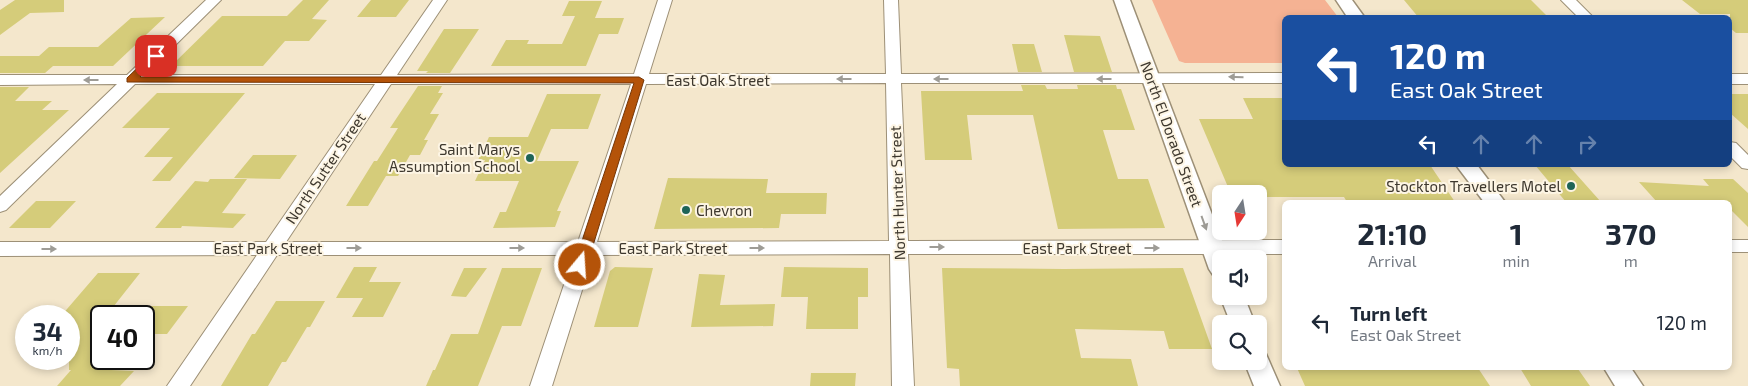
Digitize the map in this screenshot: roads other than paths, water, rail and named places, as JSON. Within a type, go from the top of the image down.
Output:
[{"type":"main road","name":"North El Dorado Street","points":[[1122,0],[1214,250]]},
{"type":"main road","points":[[1344,0],[1354,15]]},
{"type":"main road","points":[[1468,167],[1493,200]]},
{"type":"main road","points":[[1261,370],[1267,386]]},
{"type":"main road","points":[[1618,370],[1630,386]]},
{"type":"street","points":[[0,206],[214,0]]},
{"type":"street","name":"North Sutter Street","points":[[178,386],[440,0]]},
{"type":"street","points":[[541,386],[665,0]]},
{"type":"street","name":"North Hunter Street","points":[[891,0],[903,386]]},
{"type":"street","points":[[1568,0],[1584,15]]},
{"type":"street","name":"East Oak Street","points":[[0,80],[1282,78]]},
{"type":"street","points":[[1732,79],[1748,79]]},
{"type":"street","points":[[1732,149],[1748,164]]},
{"type":"street","points":[[1732,246],[1748,246]]},
{"type":"street","name":"East Park Street","points":[[0,248],[899,247],[1212,258]]},
{"type":"street","name":"East Park Street","points":[[1267,251],[1282,248]]},
{"type":"place","name":"Saint Marys Assumption School","points":[[530,158]]},
{"type":"place","name":"Stockton Travellers Motel","points":[[1571,186]]},
{"type":"place","name":"Chevron","points":[[686,210]]}]
